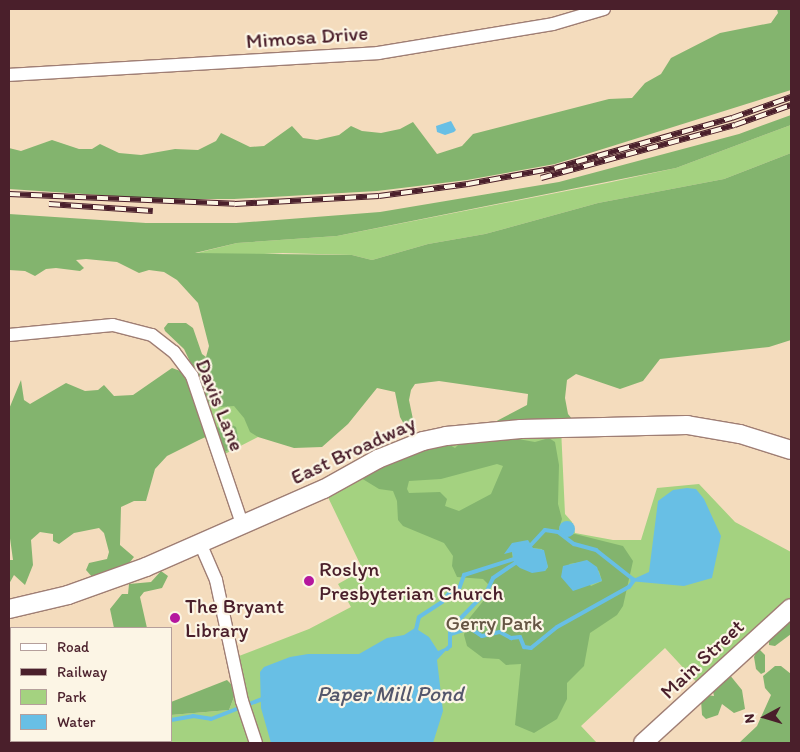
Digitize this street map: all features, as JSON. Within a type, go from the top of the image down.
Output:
[{"type":"main road","name":"East Broadway","points":[[9,610],[68,595],[200,543],[340,481],[378,458],[423,440],[521,428],[687,425],[740,434],[791,450]]},
{"type":"main road","name":"Main Street","points":[[643,743],[791,608]]},
{"type":"street","name":"Mimosa Drive","points":[[9,75],[378,53],[553,24],[604,9]]},
{"type":"street","name":"Davis Lane","points":[[9,335],[113,325],[152,335],[174,352],[192,376],[242,524]]},
{"type":"street","points":[[200,543],[216,580],[242,701],[256,743]]},
{"type":"green space","points":[[777,9],[791,9],[791,90],[555,164],[467,180],[377,191],[234,199],[160,199],[9,189],[9,148],[21,151],[52,140],[79,149],[92,149],[100,144],[119,153],[141,155],[175,149],[198,150],[216,141],[221,133],[250,147],[264,146],[292,126],[303,138],[317,140],[339,135],[351,126],[362,131],[381,133],[400,129],[413,122],[437,154],[462,146],[473,134],[609,99],[632,98],[645,83],[661,74],[671,58],[720,33],[771,23],[778,13]]},
{"type":"green space","points":[[791,115],[791,125],[676,168],[337,236],[237,243],[195,253],[352,255],[372,260],[428,244],[485,234],[598,203],[724,179],[791,153],[791,340],[769,347],[660,359],[643,381],[620,389],[576,374],[567,380],[565,398],[568,414],[573,420],[489,425],[527,405],[528,394],[439,381],[415,384],[411,390],[409,400],[415,429],[411,437],[400,417],[395,392],[377,388],[348,424],[322,447],[294,448],[258,437],[250,432],[244,418],[234,406],[220,407],[206,401],[207,436],[167,456],[155,469],[146,501],[134,501],[121,507],[120,545],[134,557],[130,562],[122,568],[93,578],[86,570],[89,563],[107,559],[109,552],[104,533],[99,528],[74,533],[59,544],[53,541],[53,534],[40,532],[31,540],[33,565],[25,585],[14,575],[9,584],[9,560],[13,560],[9,531],[9,409],[21,380],[24,400],[30,404],[66,383],[85,391],[98,390],[104,385],[114,396],[133,395],[172,368],[186,373],[194,370],[184,349],[165,331],[164,328],[168,323],[186,323],[193,328],[202,354],[206,357],[209,346],[198,303],[177,280],[164,272],[149,270],[139,273],[117,262],[86,259],[76,260],[84,268],[80,271],[56,268],[46,269],[35,276],[25,271],[9,270],[9,214],[146,223],[236,223],[380,212],[559,182],[739,134]]},
{"type":"green space","points":[[791,125],[791,153],[724,179],[598,203],[485,234],[428,244],[372,260],[352,255],[283,253],[228,256],[193,254],[237,243],[337,236],[607,183],[676,168]]},
{"type":"green space","points":[[221,385],[258,437],[219,457],[212,435],[189,443],[177,398]]},
{"type":"green space","points":[[228,423],[236,427],[240,446],[224,452],[215,428]]},
{"type":"green space","name":"Gerry Park","points":[[561,428],[565,514],[572,522],[575,533],[613,540],[641,540],[657,488],[699,484],[735,522],[791,552],[791,608],[702,688],[665,648],[581,726],[597,743],[133,743],[172,742],[172,715],[229,710],[234,697],[233,689],[244,686],[239,656],[309,629],[351,607],[338,584],[363,570],[324,489],[401,448]]},
{"type":"green space","points":[[496,435],[535,442],[549,438],[555,442],[559,465],[558,504],[562,519],[559,529],[562,536],[575,534],[623,546],[633,561],[623,606],[617,615],[590,633],[584,666],[567,683],[567,699],[557,719],[534,733],[515,725],[521,664],[506,665],[499,659],[483,658],[467,646],[464,635],[467,621],[493,589],[483,579],[457,577],[452,566],[453,556],[444,543],[403,526],[398,520],[397,501],[393,491],[379,489],[361,478],[364,474],[410,454],[448,444],[455,448],[463,440]],"holes":[[[497,464],[503,466],[491,494],[459,511],[445,506],[447,499],[440,492],[409,493],[407,489],[409,481],[441,479]],[[532,548],[542,549],[548,567],[545,571],[513,560],[512,552],[508,552]],[[582,562],[599,571],[602,581],[591,586],[569,564]]]},
{"type":"green space","points":[[161,571],[168,576],[162,588],[144,592],[140,597],[147,627],[114,627],[110,609],[122,594],[128,594],[129,584],[151,582]]},
{"type":"green space","points":[[791,617],[791,634],[775,646],[769,645],[769,638]]},
{"type":"green space","points":[[758,648],[765,655],[765,672],[761,674],[756,669],[754,657]]},
{"type":"green space","points":[[775,666],[781,666],[791,674],[791,743],[739,743],[757,726],[771,695],[765,688],[763,676]]},
{"type":"green space","points":[[729,674],[742,690],[745,709],[734,713],[722,704],[718,715],[706,719],[702,715],[701,700],[707,695],[714,696],[712,687]]},
{"type":"green space","points":[[227,680],[231,684],[234,697],[229,710],[172,715],[172,702]]},
{"type":"green space","points":[[13,742],[72,742],[10,743]]},
{"type":"water","points":[[451,121],[456,130],[454,132],[445,135],[437,132],[436,126]]},
{"type":"water","points":[[696,489],[704,499],[721,536],[712,578],[684,586],[629,581],[649,572],[658,501],[673,490]]},
{"type":"water","points":[[567,521],[575,529],[567,537],[559,529]]},
{"type":"water","points":[[528,540],[533,548],[544,550],[548,567],[545,571],[532,573],[514,563],[512,552],[504,554],[512,543]]},
{"type":"water","points":[[587,560],[597,567],[602,581],[573,591],[561,577],[563,566]]},
{"type":"water","name":"Paper Mill Pond","points":[[415,628],[429,637],[438,651],[450,646],[437,660],[443,711],[433,743],[271,743],[261,708],[260,672],[264,667],[290,657],[308,654],[359,654],[387,638],[404,635]]},
{"type":"waterway","points":[[529,547],[545,530],[558,532],[574,544],[596,550],[634,580]]},
{"type":"waterway","points":[[415,634],[419,617],[442,602],[451,591],[459,589],[464,575],[517,558]]},
{"type":"waterway","points":[[447,649],[450,646],[450,630],[487,591],[493,578],[517,562]]},
{"type":"waterway","points":[[451,634],[470,628],[482,636],[500,632],[511,638],[520,637],[524,647],[531,648],[557,627],[629,587],[634,580]]},
{"type":"waterway","points":[[172,720],[193,716],[211,719],[265,698]]},
{"type":"railway","points":[[9,194],[235,204],[379,196],[468,184],[555,168],[732,118],[791,97]]},
{"type":"railway","points":[[541,178],[735,125],[791,105]]},
{"type":"railway","points":[[49,204],[153,211]]},
{"type":"place","name":"Roslyn Presbyterian Church","points":[[309,581]]},
{"type":"place","name":"The Bryant Library","points":[[175,618]]}]
